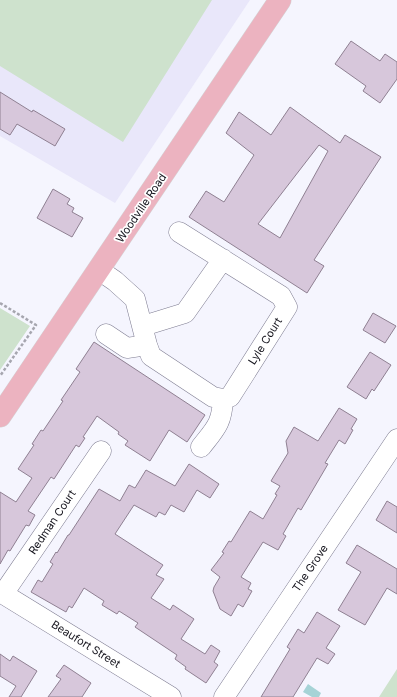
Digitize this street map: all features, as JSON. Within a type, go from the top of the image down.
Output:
[{"type":"main road","name":"Woodville Road","points":[[0,416],[280,0]]},
{"type":"street","name":"Lyle Court","points":[[180,232],[281,296],[287,307],[230,397],[223,399]]},
{"type":"street","points":[[106,334],[127,348],[145,335],[185,313],[223,259]]},
{"type":"street","points":[[99,270],[115,281],[135,300],[151,356],[213,397],[223,399],[219,422],[201,447]]},
{"type":"street","name":"The Grove","points":[[224,697],[397,439]]},
{"type":"street","name":"Redman Court","points":[[2,592],[101,451]]},
{"type":"street","name":"Beaufort Street","points":[[2,592],[171,697]]},
{"type":"path","points":[[0,303],[36,325],[0,376]]},
{"type":"shaded area","points":[[0,0],[250,0],[115,203],[0,136]]},
{"type":"shaded area","points":[[308,684],[321,693],[319,697],[312,697],[303,692]]},
{"type":"green space","points":[[0,0],[212,0],[123,142],[0,66]]},
{"type":"green space","points":[[0,308],[30,326],[0,370]]},
{"type":"green space","points":[[397,669],[397,697],[379,697]]},
{"type":"building","points":[[351,41],[380,61],[385,54],[397,62],[397,79],[380,103],[363,91],[366,86],[335,64]]},
{"type":"building","points":[[0,92],[32,112],[33,110],[65,129],[55,146],[17,124],[10,135],[0,129]]},
{"type":"building","points":[[290,107],[340,143],[345,135],[381,157],[314,260],[324,266],[307,293],[189,217],[206,191],[224,202],[254,155],[226,133],[239,112],[271,135]],"holes":[[[319,145],[328,151],[280,238],[258,224]]]},
{"type":"building","points":[[53,189],[70,199],[67,204],[74,208],[72,212],[83,218],[72,237],[37,218]]},
{"type":"building","points":[[373,313],[396,326],[385,343],[363,330]]},
{"type":"building","points":[[94,342],[205,415],[187,442],[169,430],[150,461],[125,445],[128,441],[118,434],[119,432],[97,416],[83,437],[85,438],[79,447],[76,445],[54,479],[51,477],[28,511],[35,515],[29,526],[26,525],[10,551],[8,550],[0,564],[0,492],[16,502],[32,478],[18,469],[34,445],[32,444],[41,430],[43,431],[63,401],[61,400],[80,372],[76,369]]},
{"type":"building","points":[[370,352],[391,365],[374,391],[372,389],[366,399],[347,387]]},
{"type":"building","points":[[339,408],[357,419],[351,429],[353,430],[345,444],[339,440],[325,463],[328,464],[301,510],[298,508],[283,534],[286,536],[278,550],[263,542],[241,577],[251,583],[248,589],[252,591],[243,607],[238,604],[231,616],[220,609],[213,591],[220,577],[211,570],[224,553],[222,552],[229,541],[231,542],[250,511],[263,519],[277,495],[275,494],[280,486],[271,481],[288,453],[286,441],[294,427],[318,441]]},
{"type":"building","points":[[189,464],[219,484],[210,498],[197,490],[184,512],[171,505],[165,515],[159,512],[156,517],[134,505],[115,534],[163,565],[156,575],[164,579],[151,598],[170,610],[173,605],[194,619],[181,639],[205,654],[211,645],[220,651],[214,662],[218,665],[206,683],[185,669],[186,667],[175,659],[177,655],[135,627],[138,623],[119,611],[117,614],[102,605],[104,601],[84,588],[72,608],[69,606],[66,612],[31,592],[38,580],[42,582],[53,564],[50,562],[56,552],[57,553],[99,489],[120,501],[129,485],[135,488],[146,470],[175,486]]},
{"type":"building","points":[[387,501],[397,507],[397,533],[376,520]]},
{"type":"building","points":[[357,545],[397,569],[397,594],[387,588],[365,625],[338,610],[361,572],[346,563]]},
{"type":"building","points":[[317,612],[340,626],[326,648],[335,654],[328,664],[317,658],[293,697],[261,697],[290,649],[287,647],[298,629],[304,633]]},
{"type":"building","points":[[0,654],[10,661],[13,656],[37,671],[21,697],[9,697],[16,686],[0,676]]},
{"type":"building","points":[[64,665],[91,683],[82,697],[48,697],[61,679],[56,676]]}]
